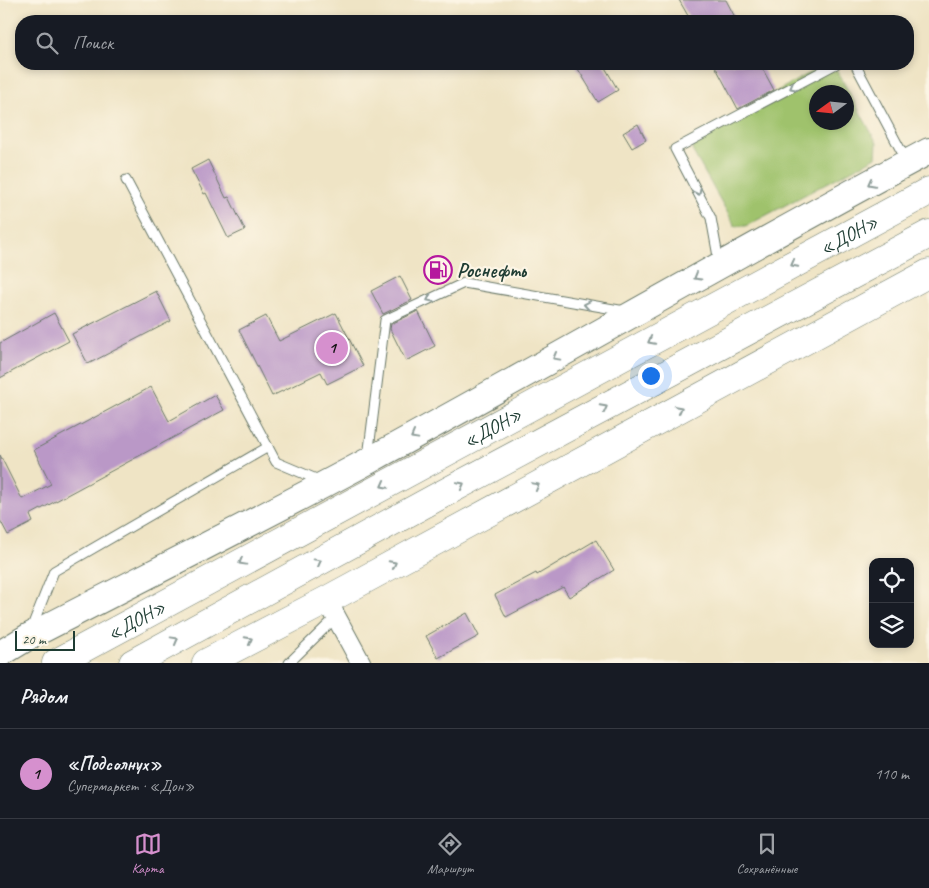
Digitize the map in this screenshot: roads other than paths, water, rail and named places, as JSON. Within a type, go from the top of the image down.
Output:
[{"type":"highway","name":"«ДОН»","points":[[56,663],[929,191]]},
{"type":"highway","name":"«ДОН»","points":[[132,663],[446,492],[929,234]]},
{"type":"highway","points":[[206,663],[331,608],[929,274]]},
{"type":"main road","points":[[0,654],[28,637],[367,461],[636,313],[720,264],[918,157]]},
{"type":"street","points":[[331,608],[361,663]]},
{"type":"lane","points":[[720,264],[711,218],[675,149],[825,70]]},
{"type":"lane","points":[[859,70],[918,157]]},
{"type":"lane","points":[[126,180],[276,462],[325,483]]},
{"type":"lane","points":[[367,461],[385,320],[464,283],[636,313]]},
{"type":"lane","points":[[28,637],[54,571],[268,447]]},
{"type":"lane","points":[[288,663],[331,608]]},
{"type":"place","name":"Роснефть","points":[[438,270]]},
{"type":"place","name":"«Подсолнух»","points":[[332,348]]}]
